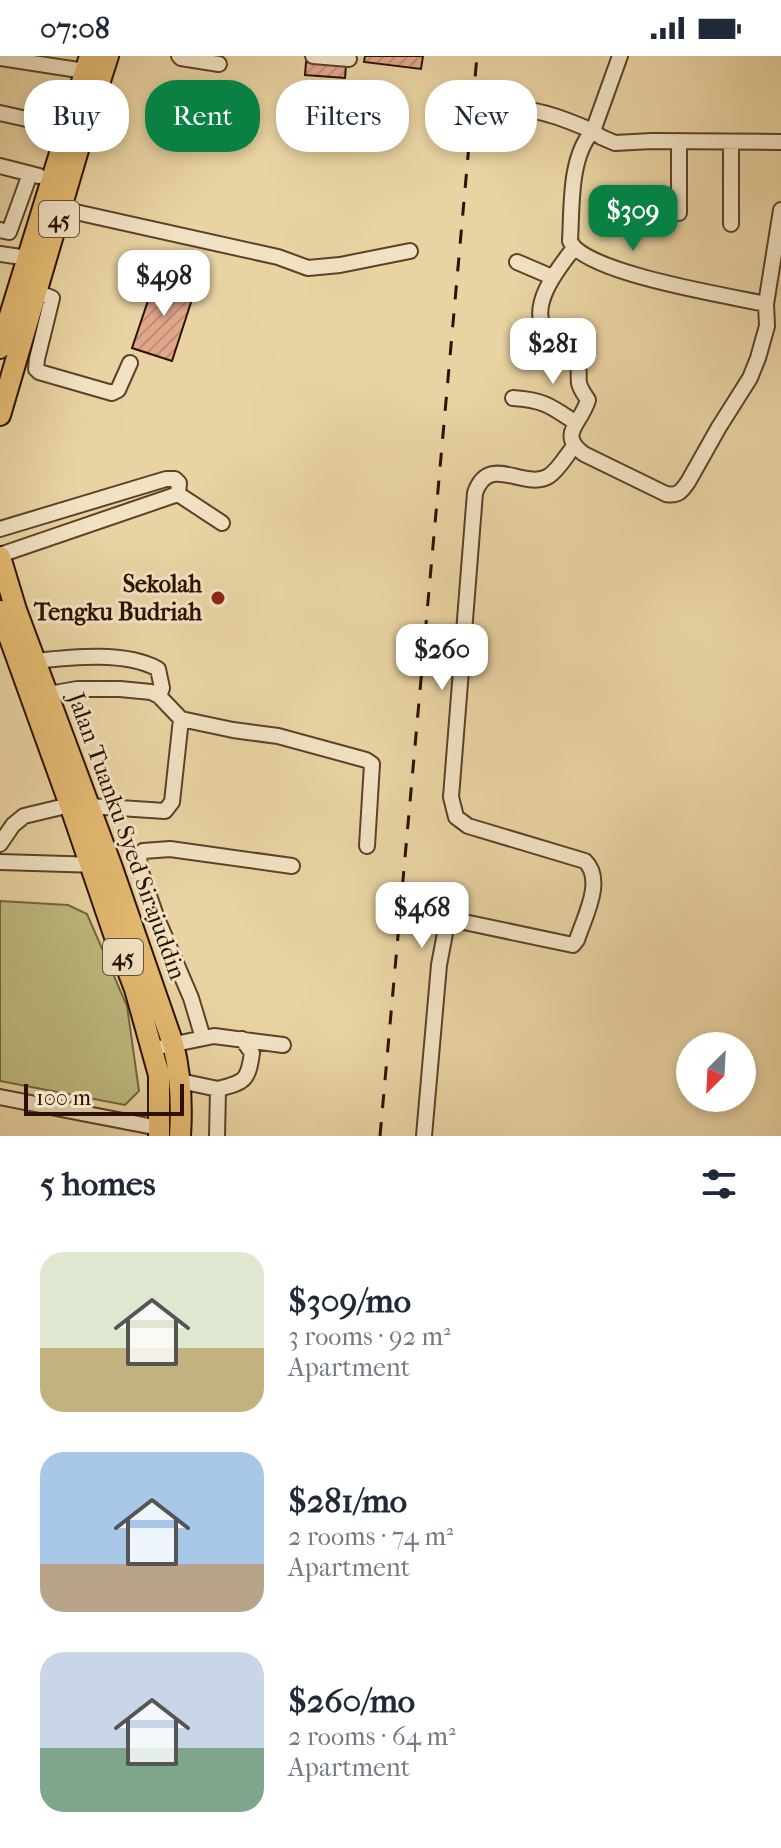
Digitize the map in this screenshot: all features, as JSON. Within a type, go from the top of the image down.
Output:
[{"type":"highway","name":"45","points":[[0,415],[4,381],[37,292],[108,56]]},
{"type":"highway","name":"45","points":[[0,348],[59,152]]},
{"type":"highway","name":"Jalan Tuanku Syed Sirajuddin","points":[[0,556],[49,694],[80,805],[163,1046],[178,1064],[182,1106],[180,1136]]},
{"type":"highway","name":"Jalan Tuanku Syed Sirajuddin","points":[[0,611],[6,647],[80,805]]},
{"type":"highway","name":"Jalan Tuanku Syed Sirajuddin","points":[[159,1132],[159,1075],[163,1046]]},
{"type":"street","points":[[179,56],[219,64]]},
{"type":"street","points":[[313,56],[349,59]]},
{"type":"street","points":[[620,56],[593,131],[584,145],[574,180],[570,241],[574,248],[591,260],[678,286],[766,304]]},
{"type":"street","points":[[0,58],[88,63]]},
{"type":"street","points":[[537,111],[593,131],[615,143],[781,142]]},
{"type":"street","points":[[0,113],[24,118]]},
{"type":"street","points":[[679,141],[679,213]]},
{"type":"street","points":[[731,142],[731,224]]},
{"type":"street","points":[[0,166],[51,179]]},
{"type":"street","points":[[0,230],[9,232],[30,174]]},
{"type":"street","points":[[62,209],[278,257],[308,268],[410,251]]},
{"type":"street","points":[[574,248],[552,277],[542,303],[541,324],[579,366],[579,384],[588,400],[571,433],[574,446],[584,454],[666,494],[678,494],[750,378],[758,358],[767,326],[766,304],[781,210]]},
{"type":"street","points":[[0,254],[28,258]]},
{"type":"street","points":[[517,262],[552,277]]},
{"type":"street","points":[[37,292],[52,298],[37,359],[36,369],[39,372],[112,393],[118,390],[130,363]]},
{"type":"street","points":[[513,398],[534,399],[576,423]]},
{"type":"street","points":[[424,1136],[439,965],[448,925],[464,922],[573,945],[593,891],[592,870],[585,861],[468,826],[456,817],[451,797],[475,493],[479,483],[495,473],[545,478],[560,466],[574,446]]},
{"type":"street","points":[[0,529],[166,479],[175,479],[179,483],[178,494]]},
{"type":"street","points":[[178,494],[222,523]]},
{"type":"street","points":[[0,556],[178,494]]},
{"type":"street","points":[[35,661],[69,657],[143,661],[158,669],[162,688],[159,696]]},
{"type":"street","points":[[49,694],[77,689],[151,692],[181,719],[278,736],[366,760],[372,764],[367,846]]},
{"type":"street","points":[[0,844],[13,825],[24,816],[80,805],[165,811],[172,802],[181,719]]},
{"type":"street","points":[[203,1038],[191,998],[156,916],[139,857],[143,851],[170,849],[292,866]]},
{"type":"street","points":[[0,862],[101,865]]},
{"type":"street","points":[[163,1046],[220,1036],[283,1045]]},
{"type":"street","points":[[180,1081],[218,1089],[239,1084],[247,1077],[252,1053],[242,1039]]},
{"type":"street","points":[[217,1136],[218,1089]]},
{"type":"street","points":[[0,1097],[159,1132]]},
{"type":"shaded area","points":[[0,901],[68,905],[87,914],[127,1006],[139,1091],[125,1105],[0,1081]]},
{"type":"building","points":[[365,56],[423,56],[421,69],[364,62]]},
{"type":"building","points":[[306,62],[346,65],[345,78],[305,75]]},
{"type":"building","points":[[157,274],[196,287],[172,361],[132,348]]},
{"type":"railway","points":[[380,1136],[477,56]]},
{"type":"place","name":"Sekolah Tengku Budriah","points":[[218,598]]}]
